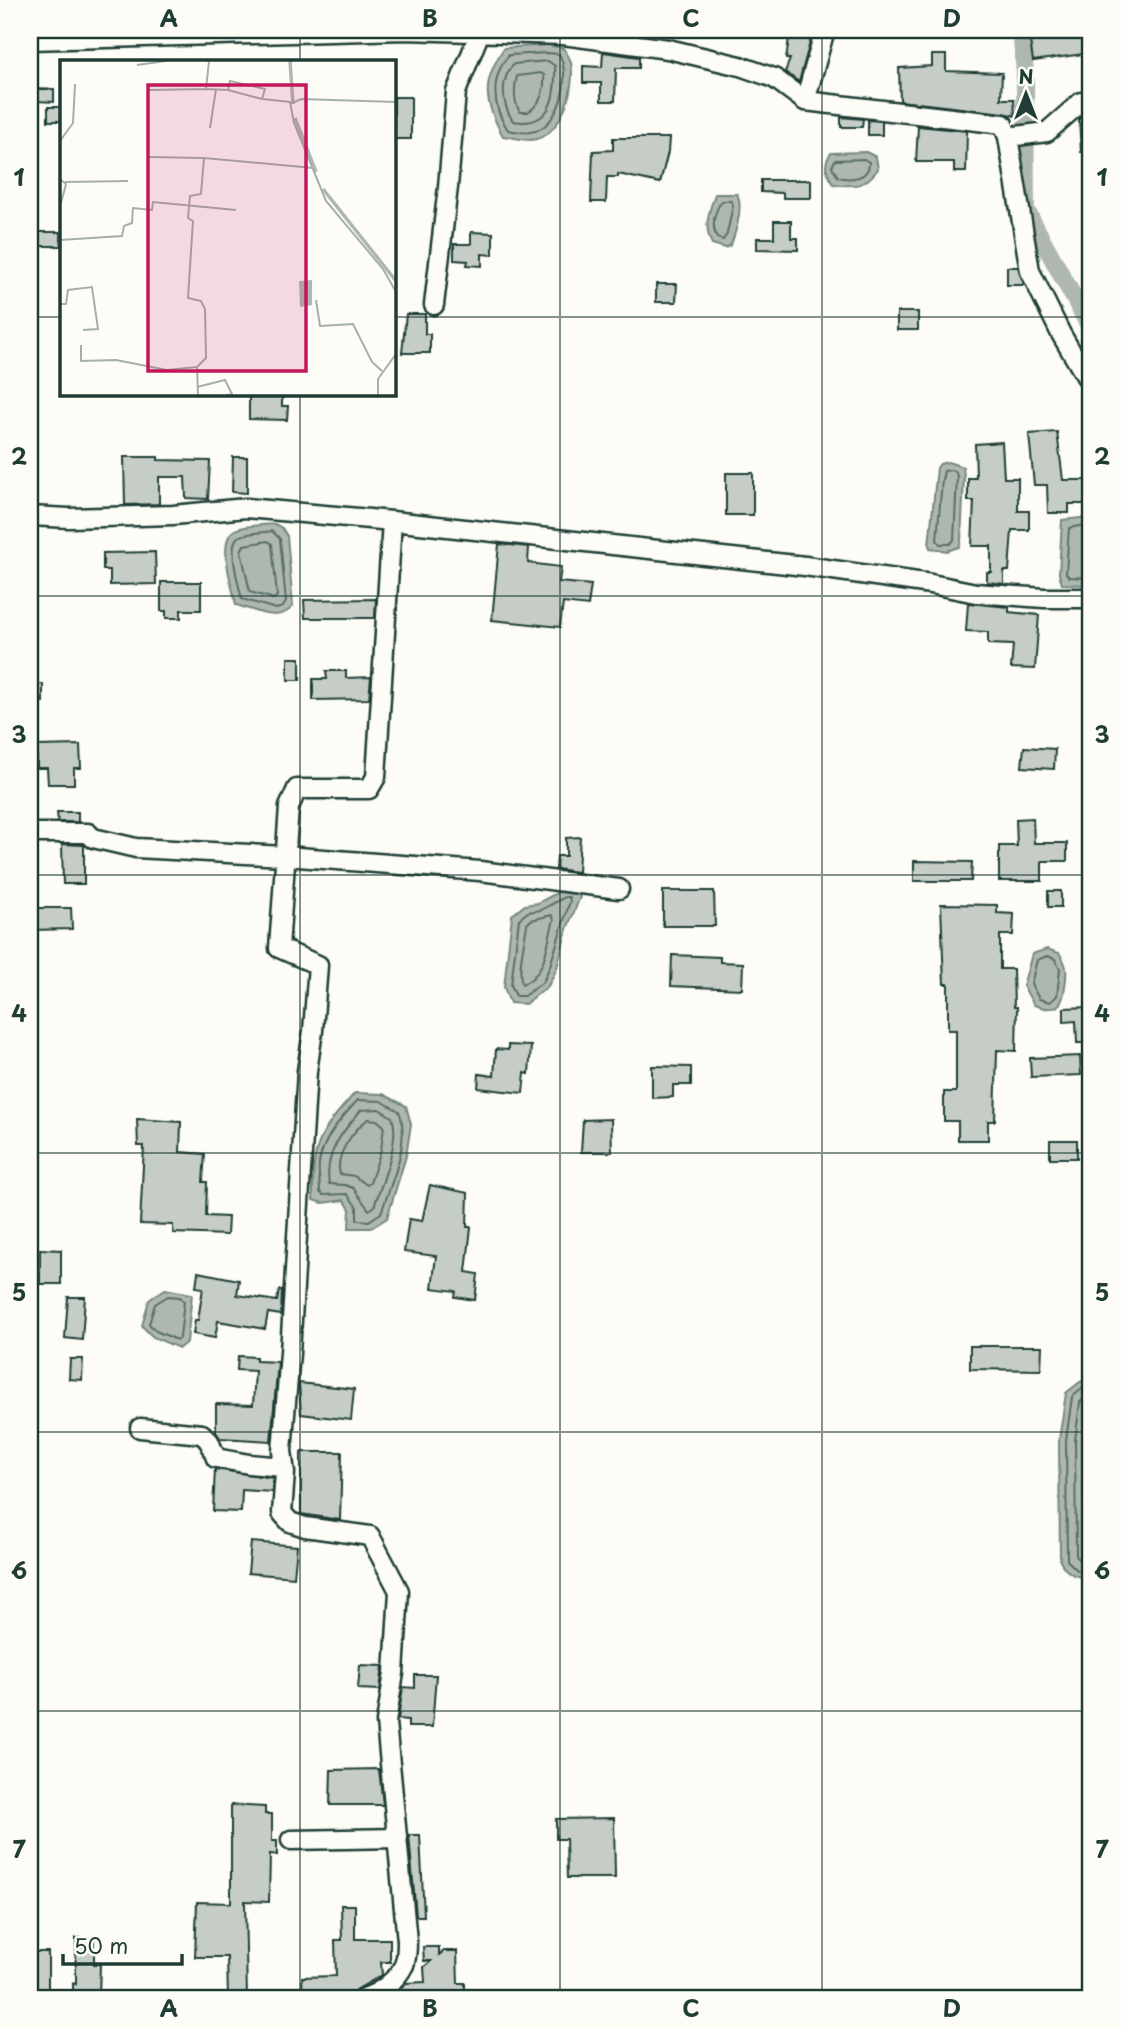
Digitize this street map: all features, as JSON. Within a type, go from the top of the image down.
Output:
[{"type":"street","points":[[30,40],[406,30],[564,32],[668,49],[740,66],[774,78],[805,101],[1003,124],[1008,137],[1030,271],[1061,334],[1091,385]]},
{"type":"street","points":[[805,101],[825,30]]},
{"type":"street","points":[[434,305],[449,187],[456,92],[480,32]]},
{"type":"street","points":[[1008,137],[1047,132],[1080,102],[1091,102]]},
{"type":"street","points":[[30,516],[69,518],[173,515],[246,508],[311,512],[805,566],[976,593],[1091,598]]},
{"type":"street","points":[[364,1998],[375,1995],[405,1964],[407,1941],[386,1723],[394,1673],[399,1591],[370,1536],[305,1527],[290,1522],[282,1513],[285,1473],[283,1436],[307,1071],[318,965],[279,948],[289,807],[297,789],[369,789],[376,777],[391,521]]},
{"type":"street","points":[[30,837],[30,833],[88,833],[93,838],[136,848],[285,856],[480,872],[619,889]]},
{"type":"street","points":[[140,1428],[202,1434],[209,1441],[216,1458],[283,1467]]},
{"type":"street","points":[[291,1840],[398,1838]]},
{"type":"water","points":[[548,45],[563,48],[571,63],[571,85],[564,110],[551,131],[542,137],[531,140],[503,136],[489,102],[491,71],[504,48]]},
{"type":"water","points":[[866,152],[876,157],[878,169],[873,175],[858,184],[833,184],[826,165],[831,153]]},
{"type":"water","points":[[715,194],[737,194],[739,199],[735,233],[731,245],[725,248],[712,244],[709,237],[708,219]]},
{"type":"water","points":[[948,462],[963,467],[964,477],[961,541],[959,547],[947,551],[930,548],[929,545],[937,468]]},
{"type":"water","points":[[1091,517],[1091,585],[1062,584],[1059,574],[1062,520]]},
{"type":"water","points":[[275,524],[282,528],[287,536],[293,606],[274,615],[236,605],[226,554],[229,535],[235,530]]},
{"type":"water","points":[[566,888],[574,889],[580,897],[567,929],[557,968],[548,986],[525,1004],[510,1003],[504,987],[512,915],[525,905],[538,903]]},
{"type":"water","points":[[1047,949],[1059,953],[1066,973],[1062,999],[1053,1008],[1034,1005],[1023,986],[1032,954]]},
{"type":"water","points":[[355,1093],[383,1094],[406,1106],[411,1124],[406,1156],[387,1218],[371,1228],[349,1228],[350,1209],[344,1200],[323,1203],[313,1200],[314,1165],[320,1141],[333,1119]]},
{"type":"water","points":[[165,1289],[192,1294],[187,1342],[179,1348],[153,1337],[142,1326],[149,1300]]},
{"type":"water","points":[[1091,1380],[1091,1578],[1073,1574],[1060,1561],[1059,1440],[1066,1393],[1080,1382]]},
{"type":"building","points":[[1058,30],[1091,30],[1091,53],[1033,61],[1029,34]]},
{"type":"building","points":[[790,31],[812,35],[799,82],[785,72],[790,59],[786,59]]},
{"type":"building","points":[[603,52],[639,57],[639,68],[616,68],[615,101],[601,101],[601,83],[583,83],[583,66],[602,67]]},
{"type":"building","points":[[932,55],[946,55],[946,71],[1002,73],[1001,99],[1014,99],[1015,116],[900,101],[899,68],[932,66]]},
{"type":"building","points":[[37,89],[54,89],[54,102],[37,101]]},
{"type":"building","points":[[396,97],[411,97],[411,139],[396,139]]},
{"type":"building","points":[[48,107],[60,107],[60,121],[48,121]]},
{"type":"building","points":[[1085,113],[1091,113],[1091,152],[1081,152],[1079,119]]},
{"type":"building","points":[[841,117],[863,119],[862,127],[841,127]]},
{"type":"building","points":[[868,120],[882,121],[882,135],[868,135]]},
{"type":"building","points":[[918,126],[967,131],[966,172],[954,172],[954,162],[916,162]]},
{"type":"building","points":[[613,138],[669,138],[660,183],[618,174],[618,177],[607,177],[606,202],[591,202],[593,151],[613,150]]},
{"type":"building","points":[[761,180],[811,180],[811,198],[783,198],[783,193],[761,192]]},
{"type":"building","points":[[774,221],[791,221],[791,238],[798,238],[798,250],[757,249],[757,238],[774,238]]},
{"type":"building","points":[[30,232],[60,232],[60,246],[30,246]]},
{"type":"building","points":[[471,232],[493,233],[493,255],[482,254],[482,266],[467,265],[468,261],[454,260],[454,244],[471,244]]},
{"type":"building","points":[[1007,267],[1018,267],[1024,285],[1007,285]]},
{"type":"building","points":[[656,284],[677,284],[676,302],[656,302]]},
{"type":"building","points":[[897,312],[918,312],[918,330],[897,330]]},
{"type":"building","points":[[406,314],[425,314],[425,334],[430,334],[430,353],[402,353]]},
{"type":"building","points":[[249,396],[282,396],[282,406],[288,406],[287,420],[249,419]]},
{"type":"building","points":[[1057,432],[1063,480],[1091,480],[1091,499],[1088,499],[1088,504],[1069,504],[1069,513],[1048,513],[1047,485],[1034,485],[1029,434]]},
{"type":"building","points":[[1002,442],[1004,478],[1018,478],[1018,511],[1029,511],[1029,530],[1012,530],[1009,571],[1004,571],[1004,584],[987,582],[987,572],[991,572],[991,546],[972,546],[974,501],[968,501],[968,478],[976,478],[975,444]]},
{"type":"building","points":[[124,457],[210,461],[208,499],[186,498],[185,477],[159,477],[159,504],[125,505]]},
{"type":"building","points":[[233,457],[247,457],[247,493],[232,492]]},
{"type":"building","points":[[726,473],[753,473],[753,515],[726,515]]},
{"type":"building","points":[[499,544],[529,547],[528,563],[561,567],[559,582],[591,585],[588,606],[563,603],[560,627],[492,620]]},
{"type":"building","points":[[155,552],[156,584],[110,585],[110,570],[103,570],[103,553]]},
{"type":"building","points":[[161,582],[201,582],[201,610],[181,610],[181,618],[166,618],[166,611],[161,611]]},
{"type":"building","points":[[376,599],[375,618],[305,618],[304,600]]},
{"type":"building","points":[[968,603],[1009,607],[1009,612],[1039,615],[1035,669],[1011,668],[1013,645],[988,644],[988,632],[966,631]]},
{"type":"building","points":[[288,658],[300,658],[300,680],[288,680]]},
{"type":"building","points":[[326,671],[346,671],[346,678],[371,677],[369,699],[313,700],[313,679],[327,679]]},
{"type":"building","points":[[30,684],[43,684],[43,702],[30,702]]},
{"type":"building","points":[[80,745],[81,768],[74,768],[74,784],[48,784],[47,768],[37,768],[37,746]]},
{"type":"building","points":[[1024,747],[1055,749],[1054,769],[1022,767]]},
{"type":"building","points":[[57,812],[78,812],[78,822],[58,822]]},
{"type":"building","points":[[1033,818],[1034,843],[1067,843],[1067,861],[1042,861],[1042,881],[999,881],[999,846],[1017,846],[1016,819]]},
{"type":"building","points":[[580,837],[578,872],[556,869],[557,856],[566,856],[566,838]]},
{"type":"building","points":[[62,844],[84,845],[84,884],[63,884]]},
{"type":"building","points":[[914,861],[972,862],[971,881],[914,881]]},
{"type":"building","points":[[663,891],[714,891],[715,926],[663,926]]},
{"type":"building","points":[[1048,891],[1061,891],[1061,907],[1048,907]]},
{"type":"building","points":[[941,904],[997,905],[997,913],[1014,914],[1013,935],[1000,935],[1000,969],[1013,969],[1014,1007],[1017,1007],[1016,1051],[997,1050],[995,1121],[988,1121],[988,1140],[958,1140],[958,1121],[944,1121],[944,1092],[956,1092],[956,1030],[948,1030],[948,984],[944,984]]},
{"type":"building","points":[[30,908],[71,908],[72,929],[30,930]]},
{"type":"building","points":[[672,955],[720,957],[720,962],[743,963],[742,989],[671,986]]},
{"type":"building","points":[[1091,1007],[1091,1043],[1077,1043],[1076,1021],[1064,1022],[1064,1008]]},
{"type":"building","points":[[508,1045],[531,1046],[529,1074],[525,1073],[523,1093],[478,1088],[479,1074],[494,1076],[496,1049],[508,1050]]},
{"type":"building","points":[[1080,1056],[1081,1075],[1031,1077],[1030,1058]]},
{"type":"building","points":[[652,1066],[691,1067],[691,1085],[673,1085],[673,1097],[652,1098]]},
{"type":"building","points":[[137,1119],[181,1122],[180,1152],[205,1154],[203,1182],[207,1182],[206,1216],[228,1217],[227,1235],[173,1233],[173,1225],[140,1224],[144,1146],[138,1146]]},
{"type":"building","points":[[611,1119],[612,1152],[581,1152],[583,1120]]},
{"type":"building","points":[[1050,1140],[1077,1140],[1077,1158],[1050,1158]]},
{"type":"building","points":[[430,1185],[468,1193],[467,1227],[471,1227],[466,1272],[478,1274],[475,1300],[455,1297],[456,1291],[432,1288],[436,1256],[404,1252],[409,1219],[422,1221]]},
{"type":"building","points":[[40,1249],[61,1250],[61,1284],[40,1284]]},
{"type":"building","points":[[198,1272],[239,1280],[237,1295],[277,1301],[279,1290],[282,1290],[281,1315],[268,1313],[265,1329],[218,1321],[215,1338],[193,1334],[203,1288],[196,1287]]},
{"type":"building","points":[[68,1297],[85,1297],[82,1340],[65,1338]]},
{"type":"building","points":[[970,1346],[1042,1346],[1041,1370],[970,1369]]},
{"type":"building","points":[[238,1356],[256,1357],[256,1361],[278,1362],[271,1441],[220,1438],[216,1432],[216,1404],[253,1405],[255,1371],[237,1370]]},
{"type":"building","points":[[70,1359],[83,1359],[82,1380],[69,1379]]},
{"type":"building","points":[[299,1383],[354,1389],[351,1420],[301,1414]]},
{"type":"building","points":[[301,1452],[342,1452],[340,1520],[301,1514]]},
{"type":"building","points":[[215,1469],[273,1478],[272,1492],[242,1490],[241,1512],[213,1511]]},
{"type":"building","points":[[251,1542],[297,1546],[294,1577],[248,1573]]},
{"type":"building","points":[[360,1665],[383,1666],[380,1690],[358,1689]]},
{"type":"building","points":[[415,1675],[436,1675],[432,1727],[408,1727],[408,1720],[398,1719],[403,1687],[415,1688]]},
{"type":"building","points":[[379,1769],[383,1805],[330,1805],[331,1770]]},
{"type":"building","points":[[231,1805],[265,1807],[265,1814],[272,1814],[272,1841],[277,1841],[277,1855],[270,1854],[269,1902],[245,1901],[247,1998],[228,1998],[227,1957],[195,1957],[197,1902],[231,1903]]},
{"type":"building","points":[[614,1818],[615,1878],[567,1878],[566,1839],[556,1839],[556,1819]]},
{"type":"building","points":[[409,1835],[420,1835],[424,1916],[416,1916]]},
{"type":"building","points":[[341,1905],[355,1905],[355,1939],[390,1939],[390,1962],[381,1962],[382,1975],[356,1990],[353,1998],[303,1998],[302,1977],[336,1976],[335,1940],[342,1940]]},
{"type":"building","points":[[76,1938],[94,1938],[94,1964],[100,1964],[99,1997],[73,1996],[73,1983],[76,1984]]},
{"type":"building","points":[[423,1947],[439,1947],[439,1955],[444,1951],[457,1951],[458,1983],[465,1983],[465,1998],[389,1998],[406,1983],[425,1982],[424,1967],[431,1961],[424,1961]]},
{"type":"building","points":[[32,1952],[48,1952],[48,1998],[35,1998],[35,1989],[31,1989]]},
{"type":"waterway","points":[[1021,30],[1025,73],[1026,210],[1091,329]]}]
